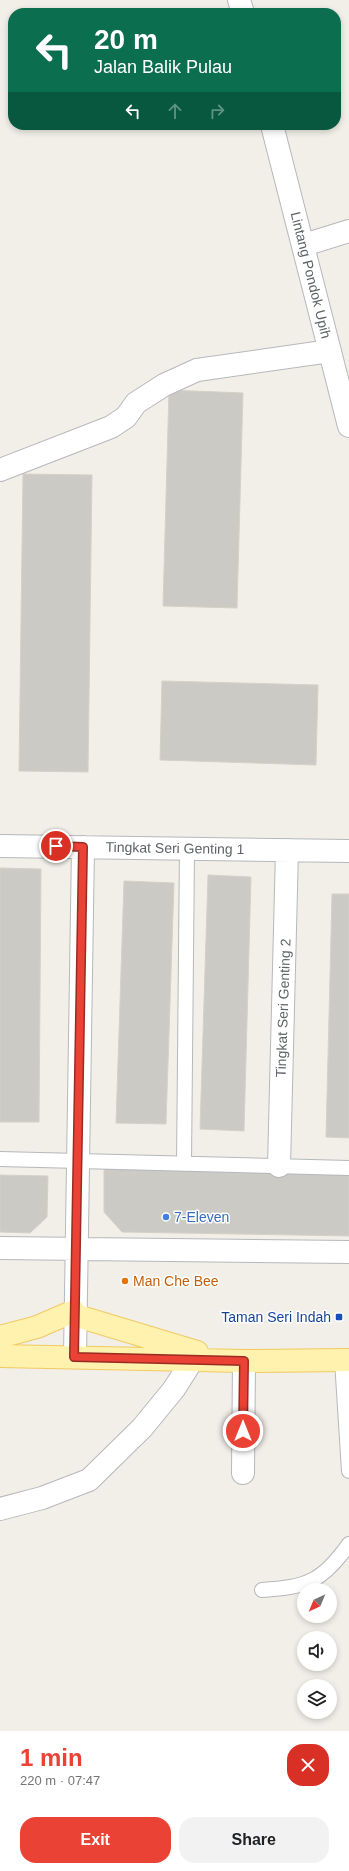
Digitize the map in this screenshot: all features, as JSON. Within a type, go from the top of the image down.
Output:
[{"type":"main road","points":[[0,1337],[37,1327],[74,1313],[222,1359]]},
{"type":"main road","points":[[0,1356],[222,1359],[244,1361],[346,1360]]},
{"type":"street","name":"Lintang Pondok Upih","points":[[273,130],[304,245],[349,426]]},
{"type":"street","points":[[304,245],[349,230]]},
{"type":"street","points":[[0,470],[111,428],[126,417],[136,403],[164,385],[197,370],[330,351]]},
{"type":"street","name":"Tingkat Seri Genting 1","points":[[0,846],[349,851]]},
{"type":"street","points":[[74,1357],[83,847]]},
{"type":"street","name":"Tingkat Seri Genting 2","points":[[279,1166],[288,850]]},
{"type":"street","points":[[0,1248],[76,1247],[349,1252]]},
{"type":"street","points":[[0,1509],[42,1498],[89,1480],[142,1428],[174,1389],[192,1359]]},
{"type":"street","points":[[243,1473],[244,1361]]},
{"type":"lane","points":[[184,1164],[187,849]]},
{"type":"lane","points":[[0,1159],[349,1168]]},
{"type":"lane","points":[[346,1360],[349,1471]]},
{"type":"lane","points":[[262,1590],[290,1588],[312,1581],[324,1573],[349,1544]]},
{"type":"building","points":[[169,390],[243,393],[237,608],[163,606]]},
{"type":"building","points":[[23,474],[92,475],[88,772],[19,771]]},
{"type":"building","points":[[162,681],[318,685],[316,765],[160,760]]},
{"type":"building","points":[[0,868],[41,869],[39,1122],[0,1122]]},
{"type":"building","points":[[208,875],[251,877],[244,1131],[200,1129]]},
{"type":"building","points":[[124,881],[174,883],[166,1124],[116,1123]]},
{"type":"building","points":[[332,894],[349,894],[349,1138],[326,1137]]},
{"type":"building","points":[[104,1168],[349,1172],[349,1236],[122,1232],[104,1212]]},
{"type":"building","points":[[0,1175],[48,1176],[47,1217],[30,1233],[0,1232]]},
{"type":"place","name":"7-Eleven","points":[[166,1217]]},
{"type":"place","name":"Man Che Bee","points":[[125,1281]]},
{"type":"place","name":"Taman Seri Indah","points":[[339,1317]]},
{"type":"route","points":[[56,846],[83,847],[74,1357],[222,1359],[244,1361],[243,1431]]}]
